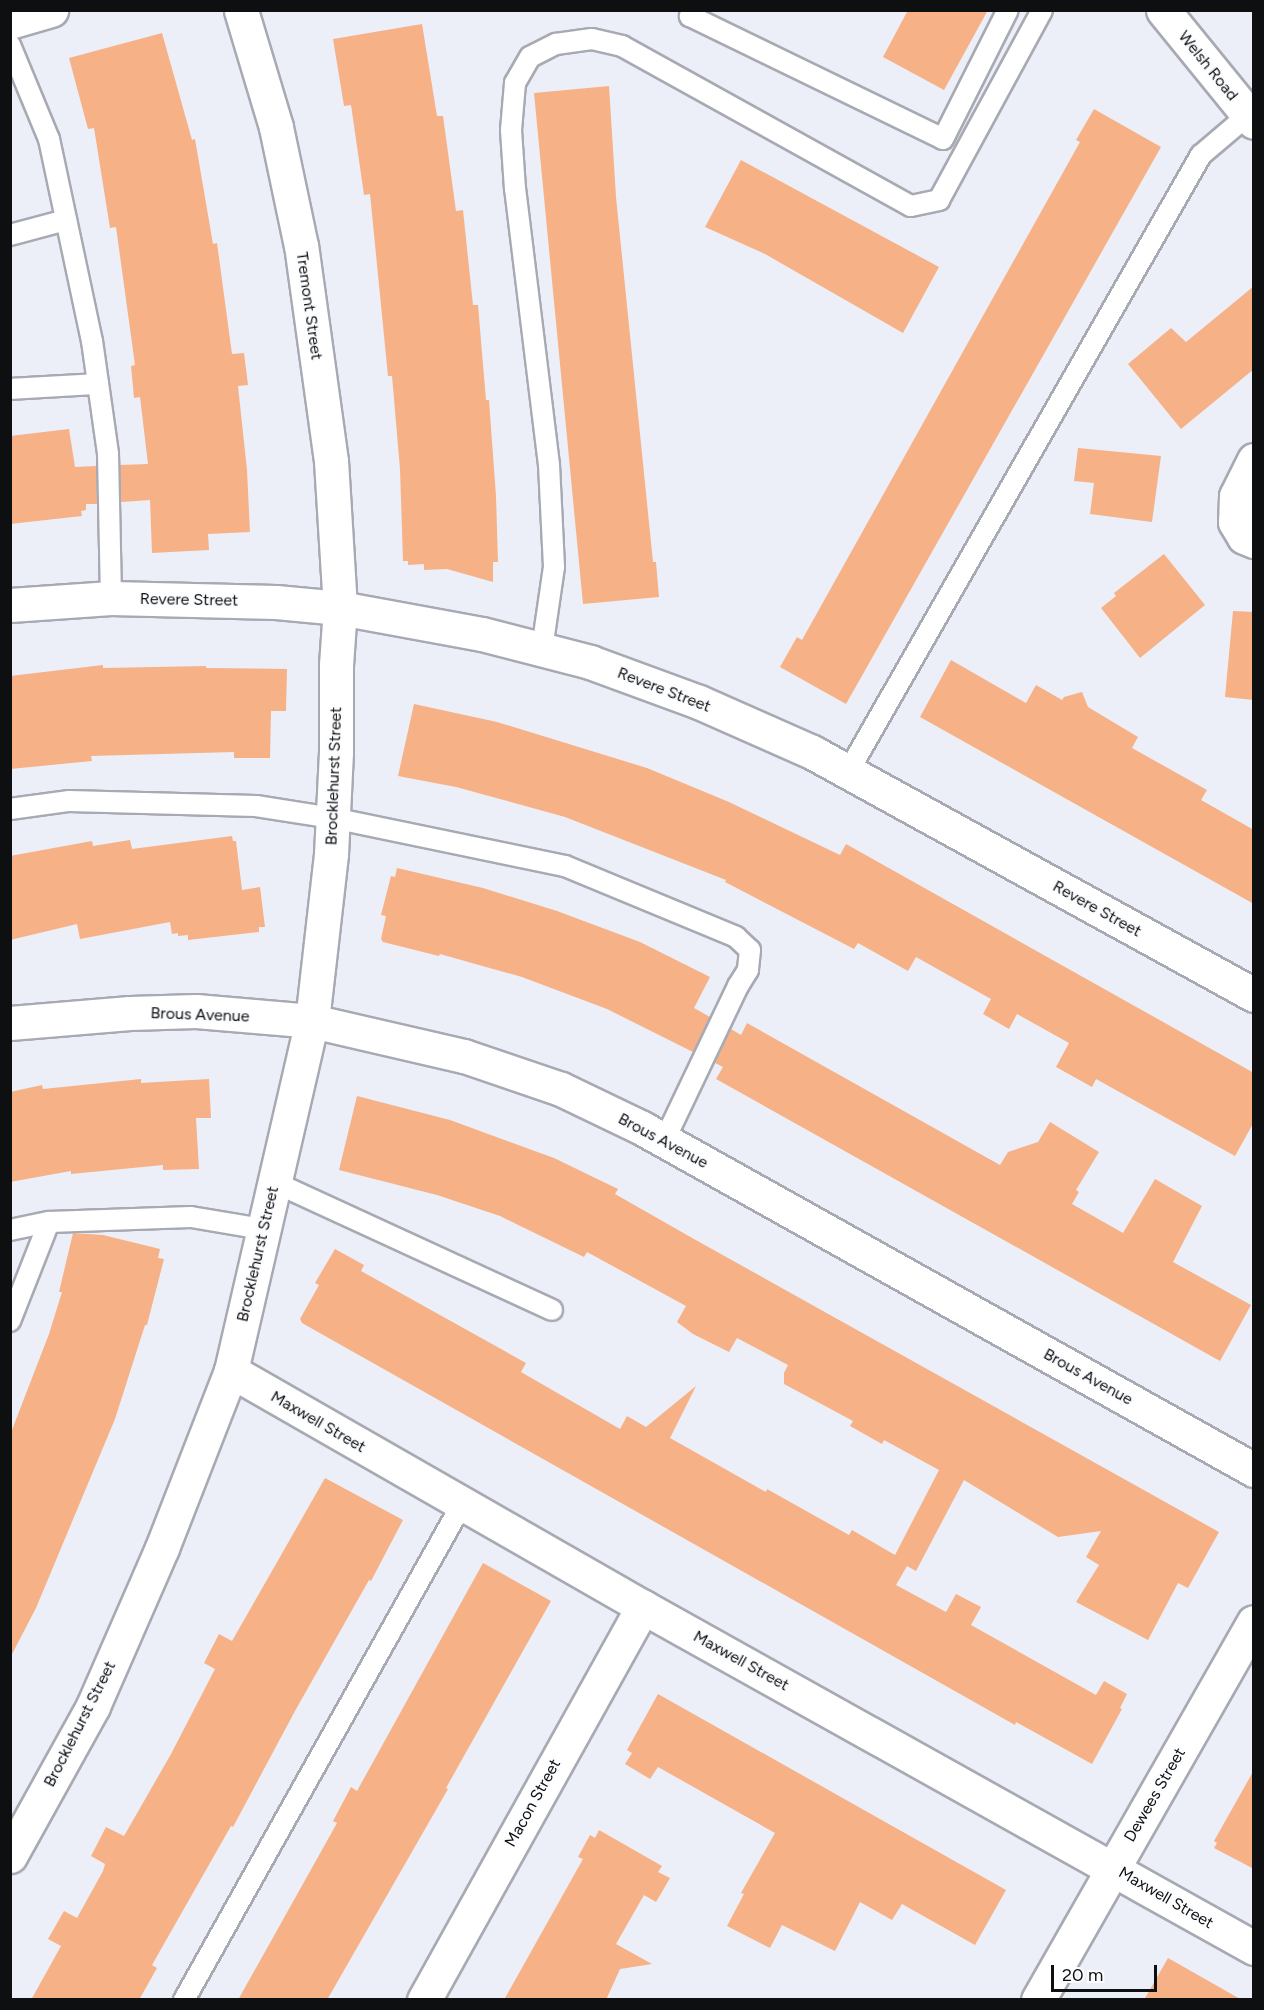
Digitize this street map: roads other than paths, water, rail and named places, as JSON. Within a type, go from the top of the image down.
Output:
[{"type":"street","points":[[10,22],[51,10]]},
{"type":"street","name":"Tremont Street","points":[[241,10],[276,127],[301,246],[331,461],[340,608]]},
{"type":"street","name":"Welsh Road","points":[[1163,10],[1251,118]]},
{"type":"street","points":[[1254,460],[1236,496],[1235,522],[1244,537],[1254,541]]},
{"type":"street","name":"Revere Street","points":[[10,605],[111,598],[276,602],[340,608],[482,633],[590,662],[699,702],[812,752],[1254,995]]},
{"type":"street","name":"Brocklehurst Street","points":[[10,1856],[93,1706],[162,1548],[231,1371],[312,1021],[333,818],[340,608]]},
{"type":"street","name":"Brous Avenue","points":[[10,1023],[130,1013],[196,1011],[312,1021],[464,1056],[561,1089],[664,1141],[1254,1470]]},
{"type":"street","name":"Maxwell Street","points":[[231,1371],[643,1607],[1254,1948]]},
{"type":"street","name":"Macon Street","points":[[424,2000],[643,1607]]},
{"type":"street","name":"Dewees Street","points":[[1038,2000],[1254,1622]]},
{"type":"lane","points":[[693,10],[690,16],[943,140],[1008,10]]},
{"type":"lane","points":[[542,650],[554,567],[549,465],[515,189],[511,130],[515,83],[530,57],[556,44],[592,39],[622,46],[911,206],[939,200],[1042,10]]},
{"type":"lane","points":[[10,45],[49,139],[92,341],[108,454],[111,598]]},
{"type":"lane","points":[[848,772],[1201,155],[1251,118]]},
{"type":"lane","points":[[10,235],[66,220]]},
{"type":"lane","points":[[10,389],[98,384]]},
{"type":"lane","points":[[10,809],[69,801],[256,806],[333,818],[565,866],[735,937],[750,950],[748,970],[738,986],[664,1141]]},
{"type":"lane","points":[[274,1182],[552,1310]]},
{"type":"lane","points":[[10,1230],[50,1222],[191,1217],[263,1229]]},
{"type":"lane","points":[[10,1321],[50,1222]]},
{"type":"lane","points":[[184,2000],[462,1504]]}]
